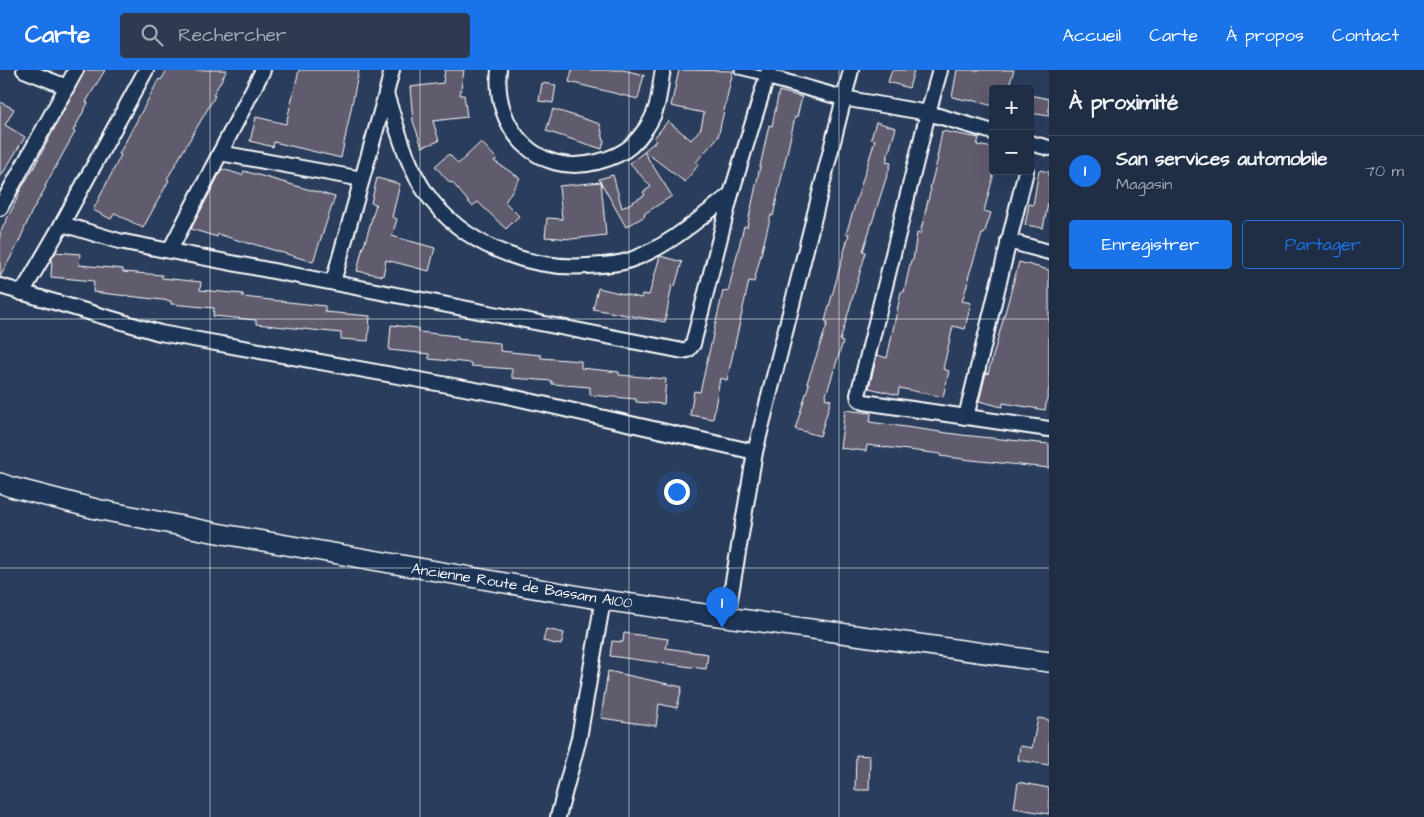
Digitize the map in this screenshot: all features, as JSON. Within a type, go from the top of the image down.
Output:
[{"type":"main road","name":"Ancienne Route de Bassam A100","points":[[0,483],[96,509],[208,531],[603,600],[1049,662]]},
{"type":"street","points":[[24,70],[67,87]]},
{"type":"street","points":[[0,208],[76,70]]},
{"type":"street","points":[[22,293],[146,70]]},
{"type":"street","points":[[170,250],[264,70]]},
{"type":"street","points":[[333,282],[392,70]]},
{"type":"street","points":[[499,70],[500,103],[512,130],[525,146],[541,156],[558,163],[576,166],[605,160],[631,146],[640,136],[655,111],[664,70]]},
{"type":"street","points":[[727,617],[756,452],[851,70]]},
{"type":"street","points":[[940,70],[858,395],[859,399],[864,402],[1049,429]]},
{"type":"street","points":[[62,224],[119,240],[683,351],[688,350],[693,344],[731,194],[768,74],[843,98],[928,112],[989,131]]},
{"type":"street","points":[[386,94],[408,160],[427,194],[460,229],[487,246],[530,261],[553,266],[575,267],[628,261],[650,252],[673,239],[731,194]]},
{"type":"street","points":[[1034,147],[1049,148]]},
{"type":"street","points":[[220,154],[362,179]]},
{"type":"street","points":[[966,417],[1025,175]]},
{"type":"street","points":[[1008,242],[1049,252]]},
{"type":"street","points":[[0,286],[160,333],[502,395],[756,452]]},
{"type":"street","points":[[558,817],[579,738],[603,600]]},
{"type":"lane","points":[[739,70],[768,74]]},
{"type":"building","points":[[85,70],[105,70],[86,102],[88,103],[73,131],[75,132],[31,213],[18,244],[0,277],[0,233],[18,194]]},
{"type":"building","points":[[167,70],[227,70],[213,95],[215,96],[167,179],[169,180],[143,228],[115,213],[111,219],[93,210],[121,155],[119,154],[159,79],[161,80]]},
{"type":"building","points":[[299,70],[359,70],[341,158],[274,142],[273,147],[250,141],[256,117],[286,124]]},
{"type":"building","points":[[445,70],[464,70],[460,95],[464,95],[467,117],[433,121],[439,141],[422,147],[413,121],[410,87],[443,83]]},
{"type":"building","points":[[572,70],[623,70],[644,75],[638,99],[569,82]]},
{"type":"building","points":[[679,70],[733,71],[718,137],[696,162],[699,164],[685,182],[644,151],[656,141],[654,138],[668,121],[691,140],[701,128],[704,113],[671,106]]},
{"type":"building","points":[[892,70],[914,70],[909,88],[888,82]]},
{"type":"building","points":[[957,70],[1014,70],[1009,85],[989,85],[989,105],[952,97]]},
{"type":"building","points":[[542,83],[556,85],[553,103],[539,101]]},
{"type":"building","points":[[779,91],[802,97],[797,117],[795,117],[773,216],[771,215],[754,282],[749,281],[727,380],[720,378],[713,419],[690,415],[694,391],[700,392],[723,291],[728,292],[744,226],[747,227],[769,125],[772,126]]},
{"type":"building","points":[[1034,96],[1049,99],[1049,116],[1034,114]]},
{"type":"building","points":[[0,102],[14,109],[5,125],[25,137],[0,178]]},
{"type":"building","points":[[553,109],[600,124],[604,141],[602,149],[546,131]]},
{"type":"building","points":[[876,122],[896,128],[886,162],[891,163],[863,251],[866,252],[840,341],[843,342],[825,398],[831,400],[820,436],[795,429],[809,384],[807,383],[828,322],[825,321],[849,234],[846,234],[875,140],[871,139]]},
{"type":"building","points":[[942,131],[979,138],[977,145],[989,147],[989,175],[993,175],[993,177],[984,211],[991,213],[984,234],[982,234],[962,301],[971,303],[965,329],[953,326],[943,369],[949,371],[943,397],[899,388],[898,395],[869,388],[877,355],[887,358],[901,292],[904,292],[911,260],[913,260],[917,233],[920,234]]},
{"type":"building","points":[[481,142],[497,159],[494,161],[520,178],[505,202],[519,216],[506,229],[478,202],[472,206],[452,182],[450,183],[435,166],[449,154],[458,164]]},
{"type":"building","points":[[644,152],[672,196],[626,227],[599,179],[613,175],[622,208],[645,195],[643,192],[651,187],[630,163]]},
{"type":"building","points":[[222,169],[242,175],[244,171],[335,197],[313,262],[218,234],[217,237],[191,229]]},
{"type":"building","points":[[1039,170],[1049,172],[1049,199],[1043,228],[1025,225],[1029,204],[1033,205]]},
{"type":"building","points":[[377,178],[400,184],[392,217],[397,219],[392,236],[435,248],[429,271],[386,260],[383,276],[357,271],[376,204],[371,203]]},
{"type":"building","points":[[601,182],[606,235],[572,239],[545,237],[547,218],[562,219],[559,186]]},
{"type":"building","points":[[56,252],[80,254],[79,265],[123,269],[123,272],[162,275],[162,278],[201,282],[200,290],[325,306],[325,312],[370,316],[368,341],[341,339],[341,333],[256,324],[256,320],[213,316],[214,308],[171,304],[171,301],[93,292],[94,281],[51,277],[52,258]]},
{"type":"building","points":[[660,256],[682,262],[675,286],[672,285],[665,322],[593,309],[598,288],[641,298],[642,294],[649,295]]},
{"type":"building","points":[[1019,262],[1049,270],[1049,388],[1045,410],[1003,403],[1002,407],[979,401]]},
{"type":"building","points":[[391,325],[418,328],[418,332],[458,336],[458,339],[500,343],[500,351],[541,355],[541,358],[581,361],[581,368],[619,372],[619,375],[666,379],[664,404],[636,402],[636,399],[590,395],[590,387],[552,384],[552,381],[512,378],[512,369],[471,366],[471,363],[429,359],[429,354],[389,350]]},
{"type":"building","points":[[845,410],[871,413],[870,422],[962,435],[1049,444],[1049,468],[971,460],[940,456],[941,454],[867,445],[866,451],[840,448]]},
{"type":"building","points":[[546,629],[564,633],[561,645],[543,641]]},
{"type":"building","points":[[624,633],[668,639],[666,648],[708,654],[706,669],[610,656],[612,641],[623,642]]},
{"type":"building","points":[[608,671],[682,687],[677,708],[659,704],[656,726],[601,718]]},
{"type":"building","points":[[1038,718],[1049,720],[1049,765],[1018,760],[1020,746],[1032,748]]},
{"type":"building","points":[[856,755],[870,756],[869,790],[855,790]]},
{"type":"building","points":[[1018,782],[1049,788],[1049,814],[1014,808]]},
{"type":"place","name":"San services automobile","points":[[722,628]]}]
